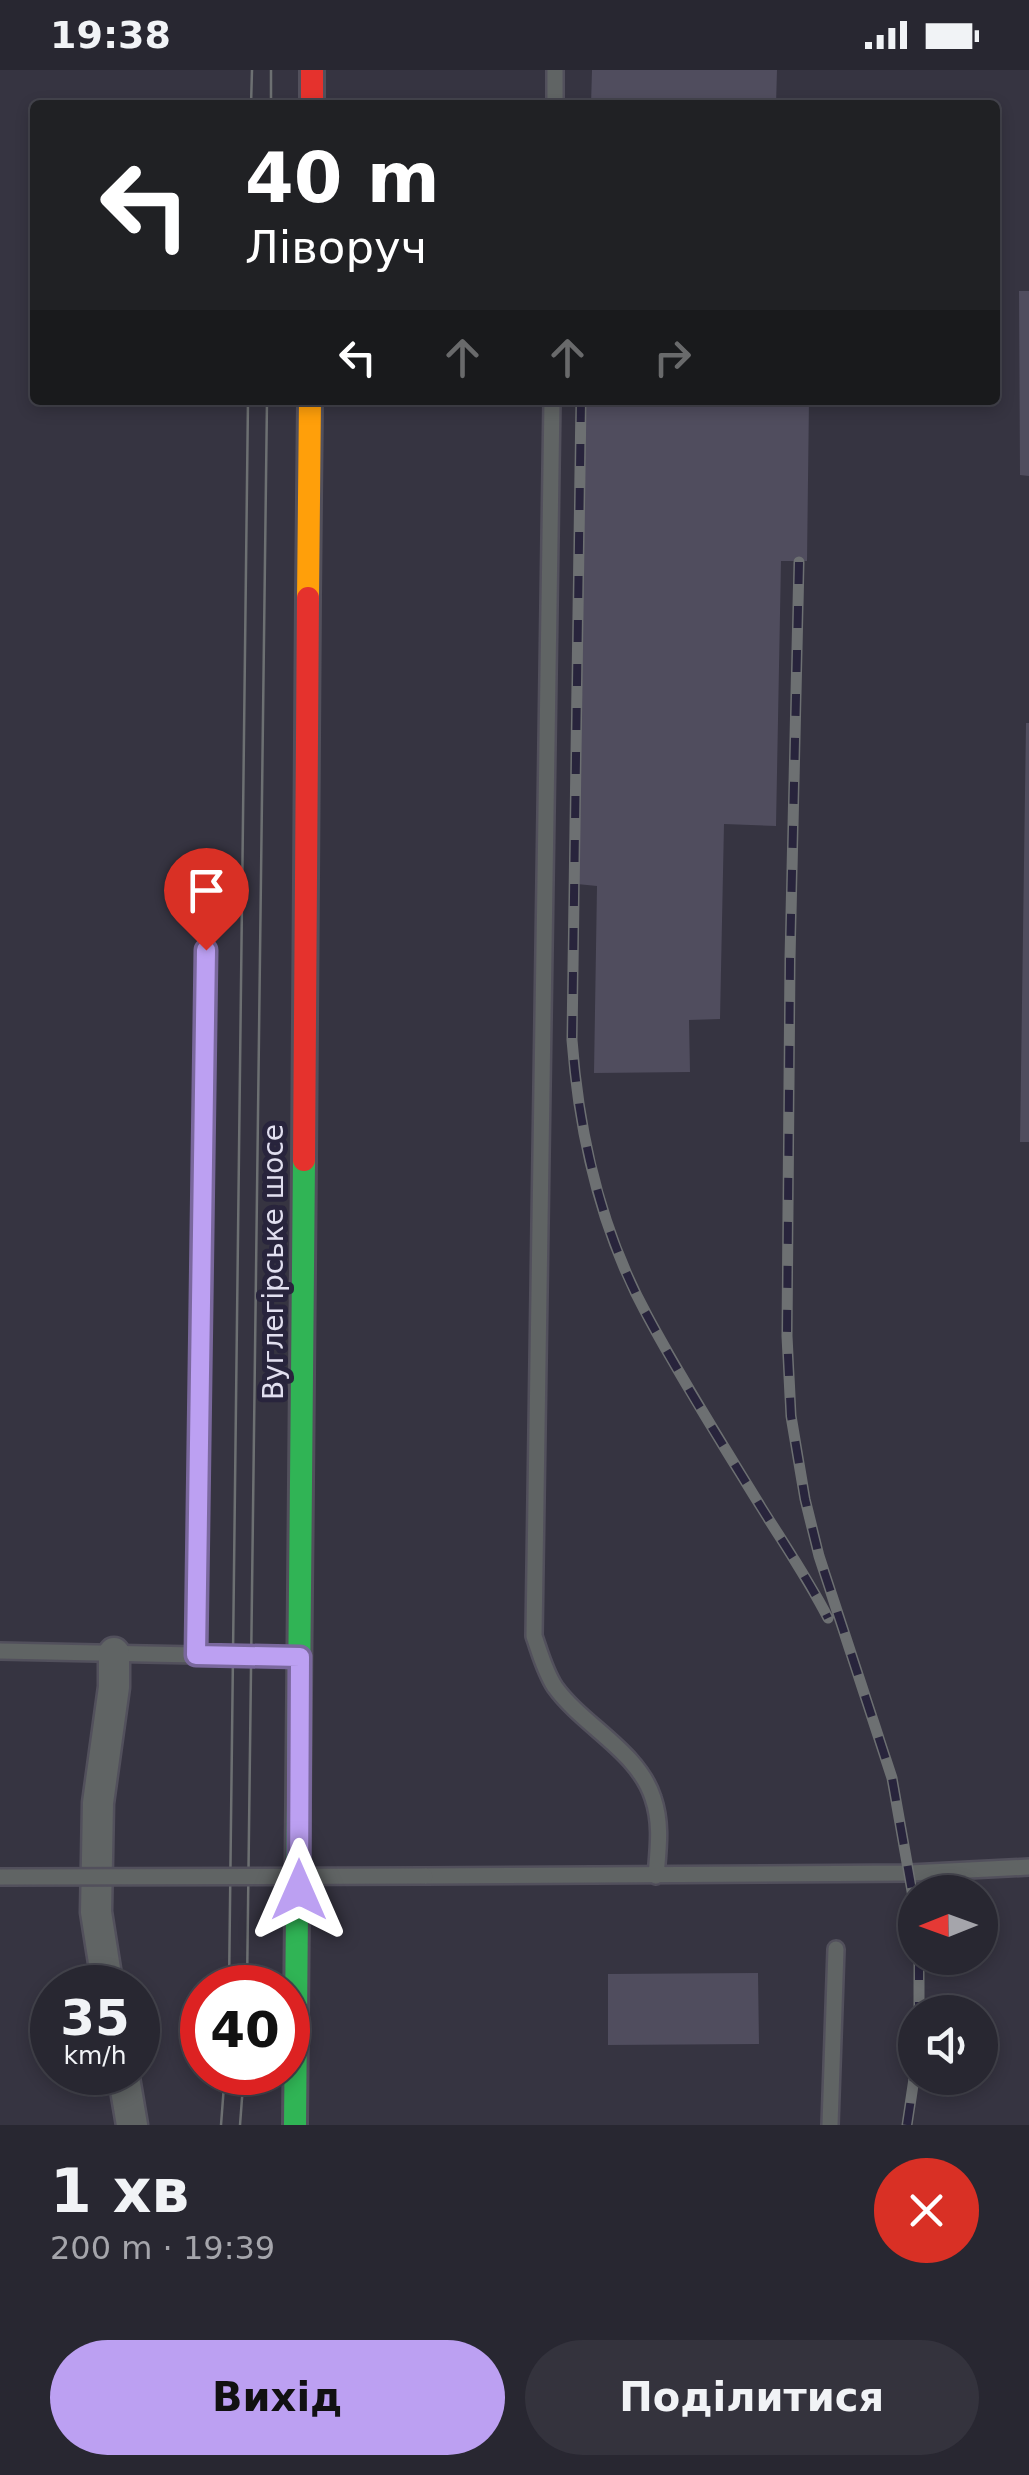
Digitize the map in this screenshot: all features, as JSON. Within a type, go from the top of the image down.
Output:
[{"type":"street","points":[[312,70],[312,100]]},
{"type":"street","name":"Вуглегірське шосе","points":[[295,2125],[310,405]]},
{"type":"street","points":[[104,1965],[96,1893],[98,1803],[114,1688],[114,1654]]},
{"type":"street","points":[[127,2095],[132,2125]]},
{"type":"lane","points":[[554,100],[555,70]]},
{"type":"lane","points":[[552,405],[534,1636],[556,1688],[640,1771],[653,1796],[660,1825],[656,1876]]},
{"type":"lane","points":[[196,1655],[206,950]]},
{"type":"lane","points":[[0,1651],[300,1657]]},
{"type":"lane","points":[[0,1877],[656,1876],[910,1873],[1029,1867]]},
{"type":"lane","points":[[830,2125],[836,1949]]},
{"type":"building","points":[[592,70],[777,70],[776,100],[591,100]]},
{"type":"building","points":[[1019,291],[1029,291],[1029,476],[1020,475]]},
{"type":"building","points":[[586,405],[809,405],[807,561],[781,561],[776,826],[724,824],[720,1019],[689,1020],[690,1072],[594,1073],[597,886],[577,884]]},
{"type":"building","points":[[1026,723],[1029,1142],[1020,1142]]},
{"type":"building","points":[[758,1973],[759,2044],[608,2045],[608,1974]]},
{"type":"tram line","points":[[251,100],[252,70]]},
{"type":"tram line","points":[[271,70],[271,100]]},
{"type":"tram line","points":[[229,1965],[248,405]]},
{"type":"tram line","points":[[247,1965],[267,405]]},
{"type":"tram line","points":[[221,2125],[223,2095]]},
{"type":"tram line","points":[[240,2125],[242,2095]]},
{"type":"railway","points":[[581,405],[572,1040],[587,1147],[618,1252],[648,1317],[828,1618]]},
{"type":"railway","points":[[799,562],[790,959],[787,1336],[791,1416],[819,1556],[892,1778],[909,1875]]},
{"type":"railway","points":[[919,1975],[919,1995]]},
{"type":"railway","points":[[907,2125],[912,2095]]},
{"type":"traffic: fast","points":[[295,2125],[304,1160]]},
{"type":"traffic: slow","points":[[308,598],[310,405]]},
{"type":"traffic: jam","points":[[312,70],[312,100]]},
{"type":"traffic: jam","points":[[304,1160],[308,598]]},
{"type":"route","points":[[206,950],[196,1655],[300,1657],[299,1890]]}]
